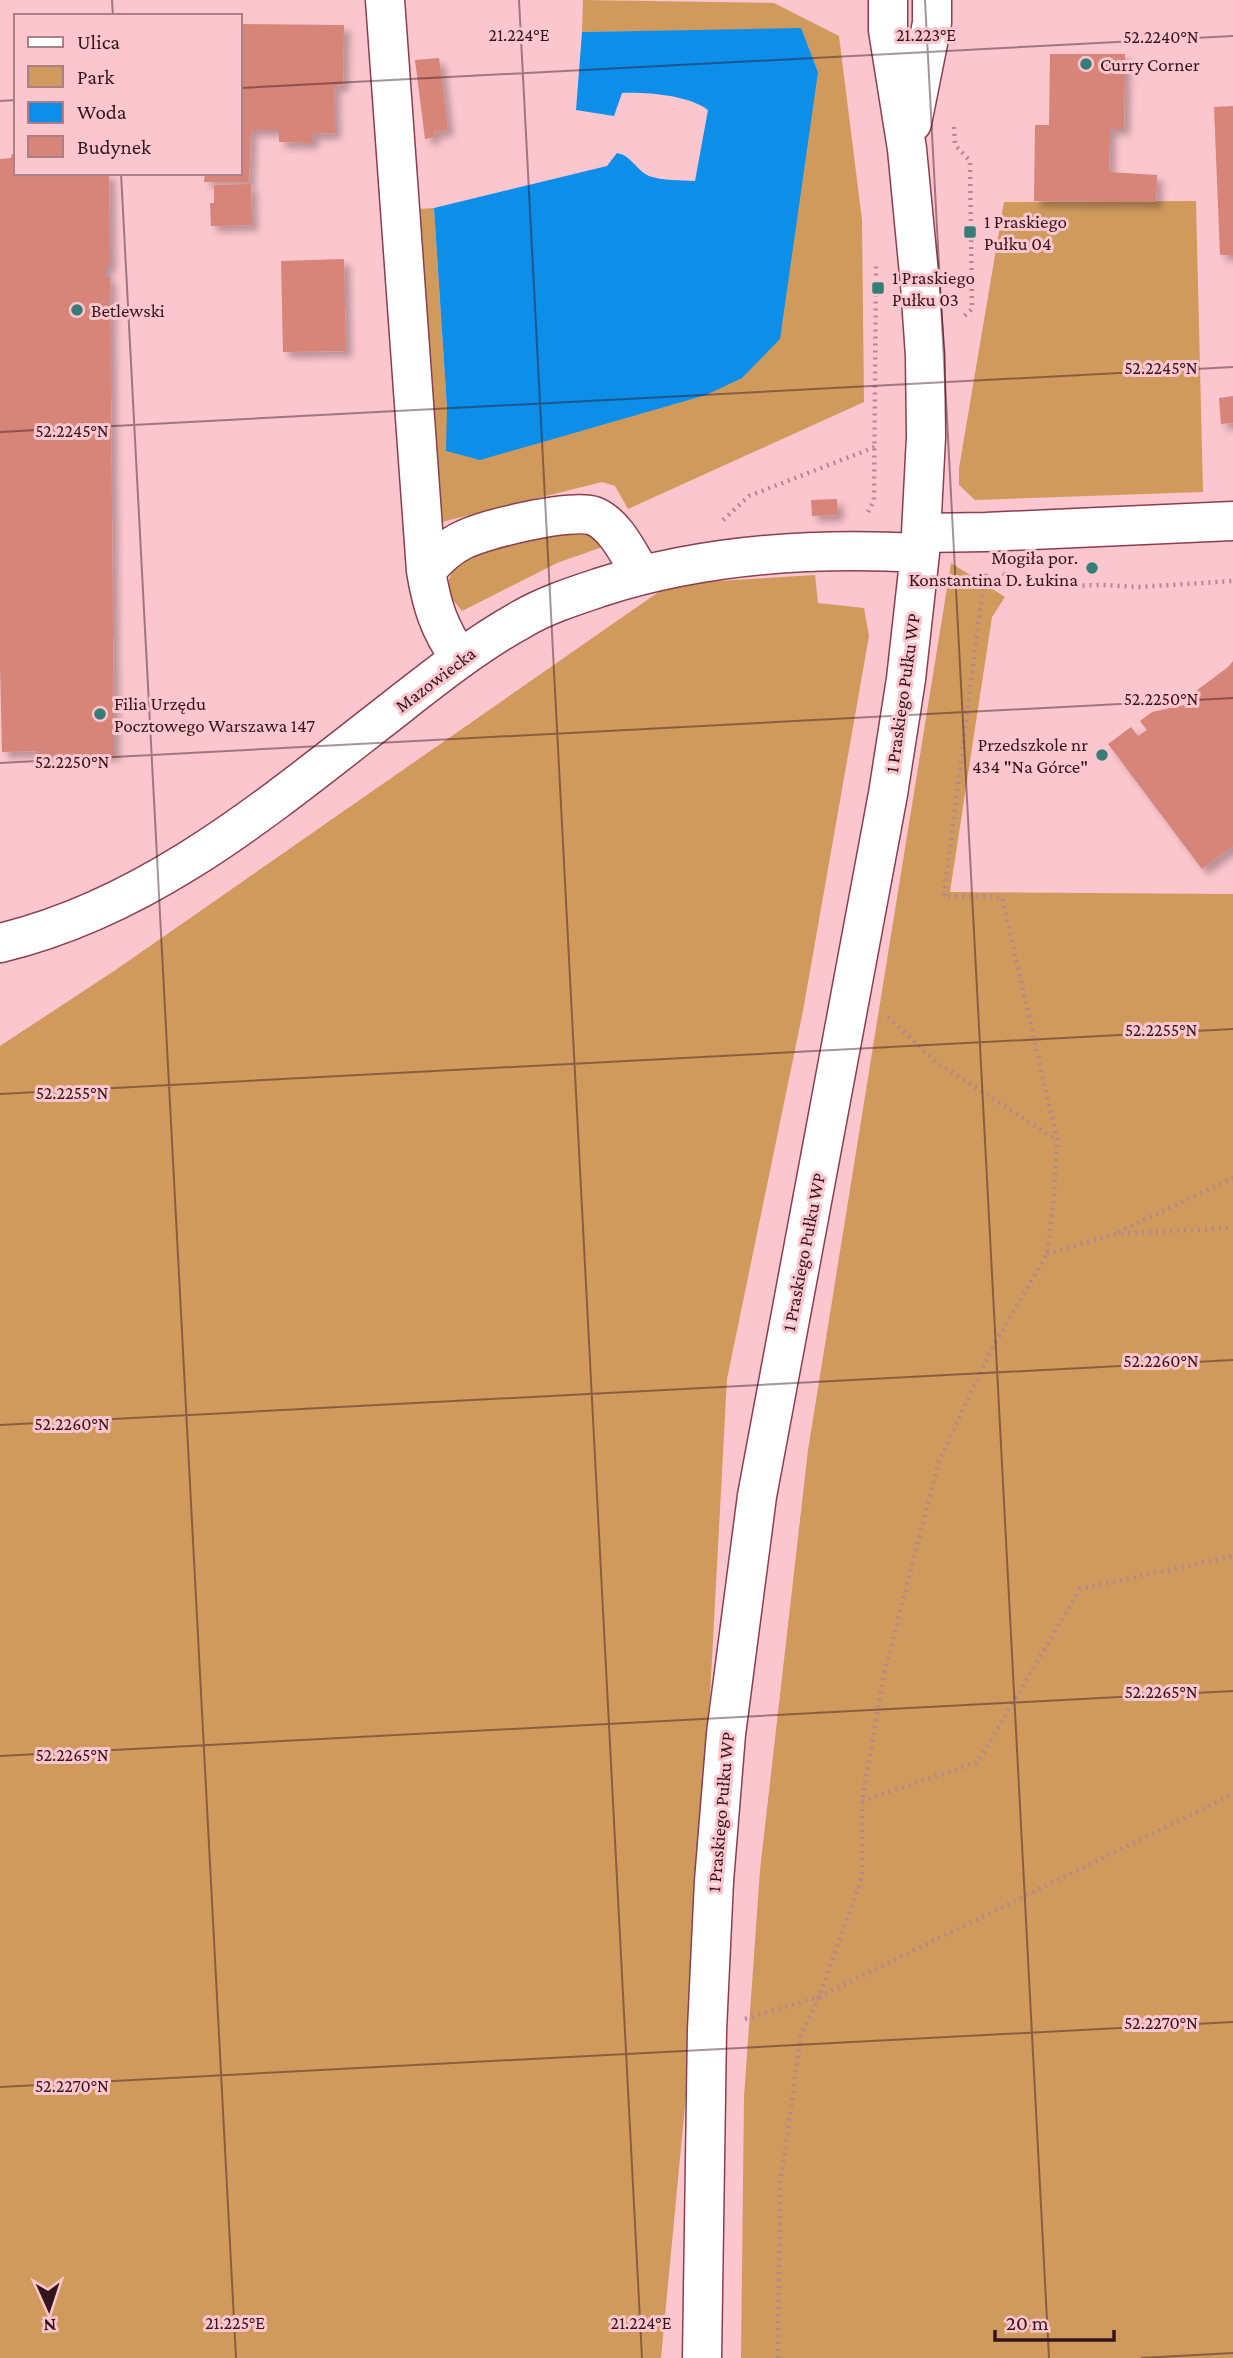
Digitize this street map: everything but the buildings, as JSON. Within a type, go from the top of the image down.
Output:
[{"type":"street","points":[[385,0],[426,571],[431,602],[442,632],[460,659]]},
{"type":"street","name":"1 Praskiego Pułku WP","points":[[702,2358],[707,2030],[714,1881],[726,1734],[757,1496],[853,986],[904,692],[920,543],[926,437],[925,356],[907,149],[888,30],[888,0]]},
{"type":"street","name":"1 Praskiego Pułku WP","points":[[907,149],[932,23],[932,0]]},
{"type":"street","points":[[426,571],[448,549],[465,538],[548,516],[571,513],[593,516],[609,526],[641,574]]},
{"type":"street","name":"Mazowiecka","points":[[0,943],[33,935],[106,907],[186,862],[258,815],[460,659],[523,618],[579,594],[641,574],[698,562],[760,555],[876,551],[920,543],[987,547],[1233,521]]},
{"type":"path","points":[[860,519],[867,515],[874,500],[876,257]]},
{"type":"path","points":[[714,528],[749,496],[875,447]]},
{"type":"path","points":[[987,547],[1023,587],[1138,587],[1233,581]]},
{"type":"path","points":[[778,2358],[780,2185],[801,2035],[819,1997],[862,1877],[862,1801],[884,1674],[939,1461],[990,1352],[1046,1254],[1054,1199],[1057,1140],[1002,897],[944,896],[987,547]]},
{"type":"path","points":[[853,986],[936,1062],[1057,1140]]},
{"type":"path","points":[[1046,1254],[1114,1234],[1233,1178]]},
{"type":"path","points":[[1114,1234],[1233,1228]]},
{"type":"path","points":[[862,1801],[978,1762],[1080,1589],[1233,1556]]},
{"type":"path","points":[[707,2030],[819,1997],[1233,1794]]},
{"type":"green space","points":[[583,0],[774,3],[839,36],[862,220],[864,402],[628,509],[615,486],[602,482],[438,523],[417,209],[434,208],[447,408],[447,451],[818,72],[801,29],[582,32]]},
{"type":"green space","points":[[1196,201],[1203,492],[975,500],[959,485],[959,468],[1004,202]]},
{"type":"green space","points":[[588,528],[605,546],[557,563],[462,611],[448,594],[449,579],[455,565],[469,558],[536,535]]},
{"type":"green space","points":[[951,563],[1005,597],[992,617],[950,892],[1233,894],[1233,2358],[741,2358],[744,2097],[760,1870],[808,1450]]},
{"type":"green space","points":[[815,575],[818,603],[864,608],[869,636],[803,1011],[727,1379],[692,2032],[661,2358],[0,2358],[0,1046],[117,969],[670,584]]},
{"type":"water","points":[[801,28],[818,72],[780,339],[742,378],[706,395],[480,460],[446,451],[447,408],[434,208],[607,166],[617,153],[649,176],[666,180],[695,181],[708,110],[678,98],[622,93],[614,116],[576,110],[582,32]]},
{"type":"place","name":"Curry Corner","points":[[1086,64]]},
{"type":"place","name":"1 Praskiego Pułku 04","points":[[970,232]]},
{"type":"place","name":"1 Praskiego Pułku 03","points":[[878,288]]},
{"type":"place","name":"Betlewski","points":[[77,310]]},
{"type":"place","name":"Mogiła por. Konstantina D. Łukina","points":[[1092,568]]},
{"type":"place","name":"Filia Urzędu Pocztowego Warszawa 147","points":[[100,714]]},
{"type":"place","name":"Przedszkole nr 434 \"Na Górce\"","points":[[1102,755]]}]
